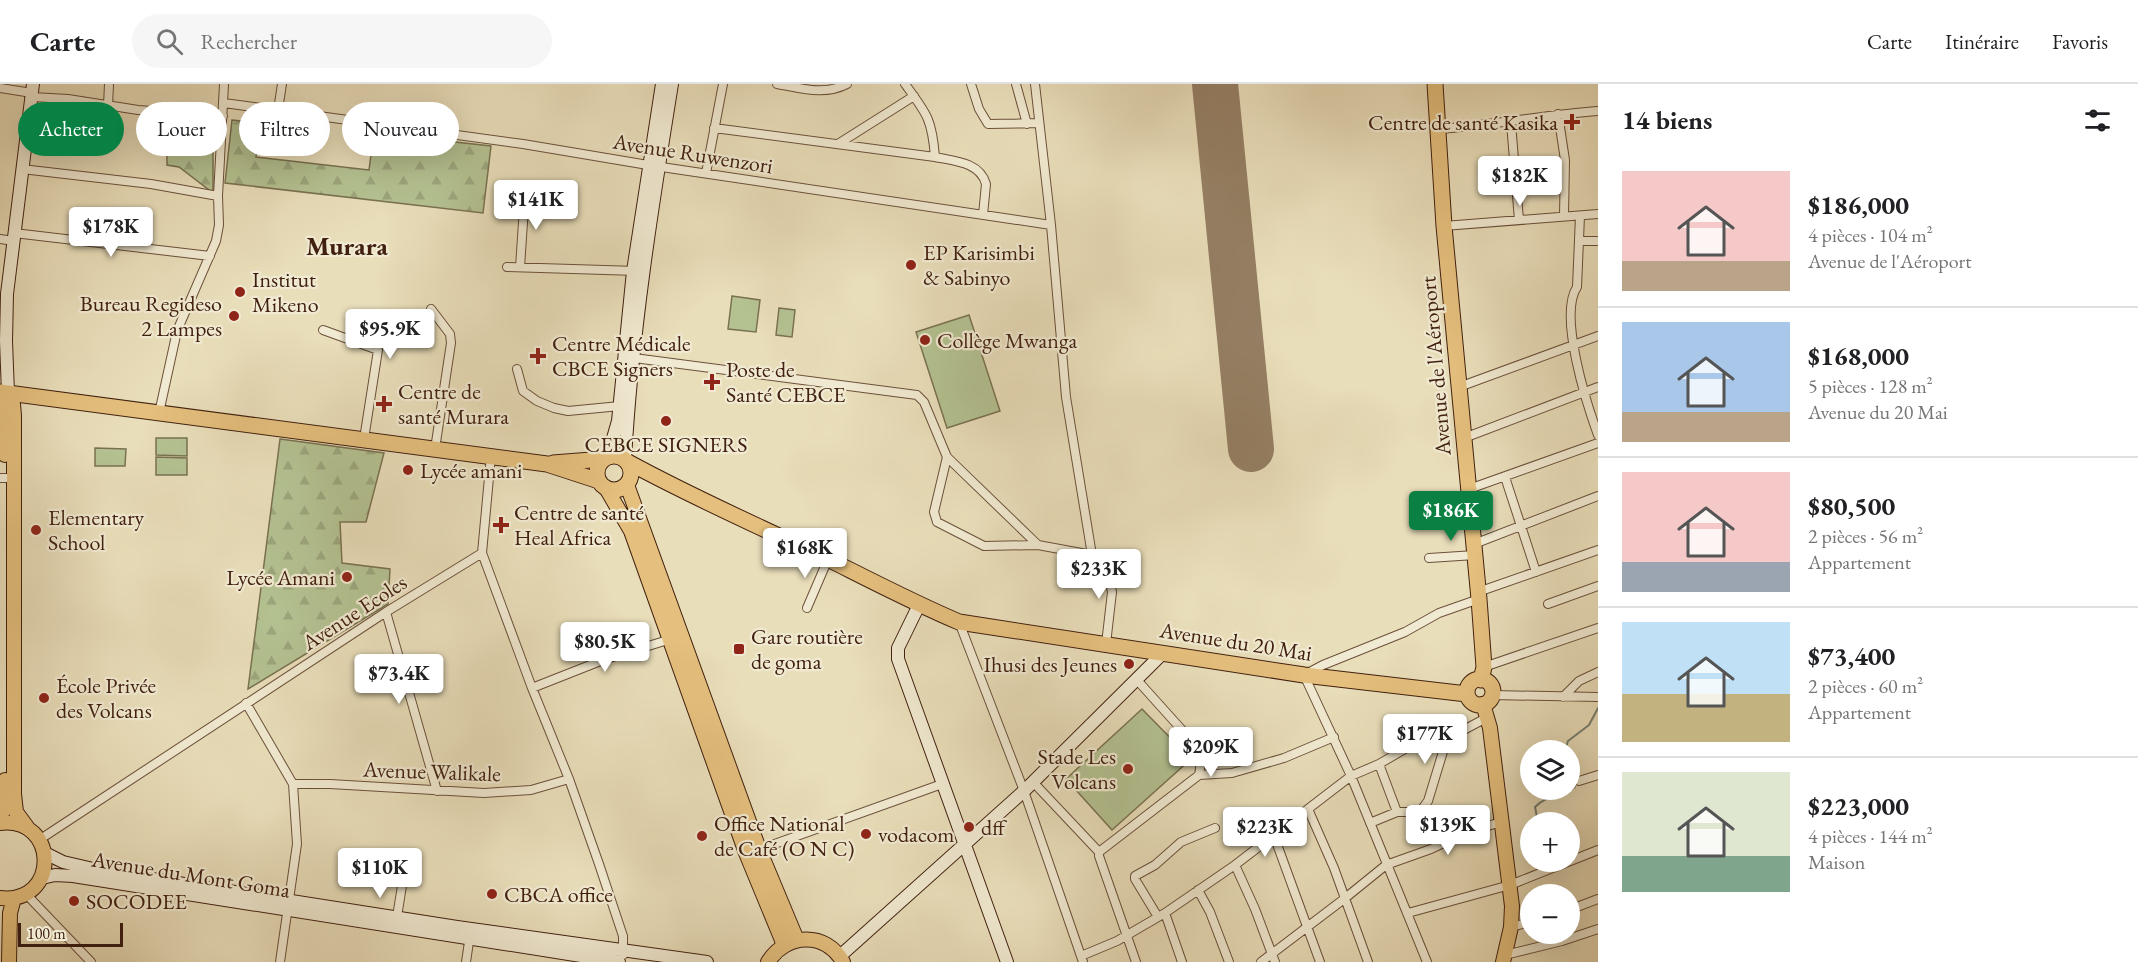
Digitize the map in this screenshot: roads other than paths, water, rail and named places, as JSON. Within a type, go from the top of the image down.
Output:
[{"type":"highway","name":"Avenue de l'Aéroport","points":[[1435,84],[1444,226],[1469,489],[1483,673]]},
{"type":"highway","points":[[6,394],[547,464],[617,490],[628,484],[671,486]]},
{"type":"highway","points":[[547,464],[617,456],[626,460],[632,474],[628,484]]},
{"type":"highway","points":[[602,485],[597,477],[598,467],[606,458]]},
{"type":"highway","name":"Avenue du 20 Mai","points":[[626,460],[671,486],[959,622],[1304,675],[1467,694]]},
{"type":"highway","points":[[1483,673],[1491,687],[1488,706],[1475,704],[1467,694],[1472,682],[1483,673]]},
{"type":"main road","points":[[6,394],[4,421],[14,794],[16,812],[42,846],[46,863],[42,878],[13,897],[10,913],[9,962]]},
{"type":"main road","points":[[0,815],[4,810],[5,781],[6,478]]},
{"type":"main road","points":[[628,484],[783,945]]},
{"type":"main road","points":[[602,485],[631,531],[752,851],[797,940]]},
{"type":"main road","points":[[1488,706],[1510,885],[1511,927],[1504,958]]},
{"type":"main road","points":[[0,823],[15,823],[27,827]]},
{"type":"main road","points":[[0,912],[0,958]]},
{"type":"main road","points":[[768,962],[783,945],[809,939],[821,941],[831,947],[842,959]]},
{"type":"street","points":[[108,102],[109,84]]},
{"type":"street","points":[[224,84],[224,102]]},
{"type":"street","points":[[279,102],[282,84]]},
{"type":"street","points":[[606,458],[618,421],[654,165],[662,84]]},
{"type":"street","points":[[654,165],[672,84]]},
{"type":"street","points":[[706,173],[723,84]]},
{"type":"street","points":[[777,84],[820,92],[847,84]]},
{"type":"street","points":[[905,84],[930,121],[934,136],[935,157]]},
{"type":"street","points":[[971,84],[979,110],[988,124],[1039,123]]},
{"type":"street","points":[[1016,84],[1027,124]]},
{"type":"street","points":[[1035,84],[1051,225],[1066,397],[1092,555],[1110,582],[1112,592],[1106,644]]},
{"type":"street","points":[[0,88],[33,91],[85,102]]},
{"type":"street","points":[[6,394],[4,293],[14,237],[33,91]]},
{"type":"street","points":[[838,144],[914,96]]},
{"type":"street","points":[[1439,129],[1511,123],[1558,114],[1598,111]]},
{"type":"street","points":[[1558,114],[1565,160],[1564,216]]},
{"type":"street","name":"Avenue Ruwenzori","points":[[330,118],[523,144],[1051,225]]},
{"type":"street","points":[[1511,123],[1519,220]]},
{"type":"street","points":[[714,128],[935,157],[965,164],[982,174],[986,184],[983,215]]},
{"type":"street","points":[[159,413],[177,331],[216,241],[219,225],[220,156]]},
{"type":"street","points":[[22,169],[151,184],[218,196]]},
{"type":"street","points":[[520,267],[525,193]]},
{"type":"street","points":[[1444,226],[1598,214]]},
{"type":"street","points":[[1580,216],[1577,287],[1571,304],[1574,344],[1583,393],[1598,435]]},
{"type":"street","points":[[0,239],[14,237],[210,256]]},
{"type":"street","points":[[1580,241],[1598,241]]},
{"type":"street","points":[[507,267],[639,271]]},
{"type":"street","points":[[626,460],[639,271]]},
{"type":"street","points":[[431,309],[450,334],[451,344],[435,449]]},
{"type":"street","points":[[323,330],[378,350],[364,439]]},
{"type":"street","points":[[1459,387],[1598,336]]},
{"type":"street","points":[[634,358],[917,395],[924,402],[947,457],[1038,545]]},
{"type":"street","points":[[517,369],[523,391],[537,401],[554,408],[568,411],[620,406]]},
{"type":"street","points":[[1464,438],[1598,387]]},
{"type":"street","points":[[1469,489],[1598,443]]},
{"type":"street","points":[[491,456],[482,553],[532,688],[569,779],[623,936],[621,958]]},
{"type":"street","points":[[947,457],[934,512],[937,522],[984,546],[1038,545],[1092,555]]},
{"type":"street","points":[[1505,477],[1536,572]]},
{"type":"street","points":[[1430,558],[1474,549],[1521,526],[1598,496]]},
{"type":"street","points":[[1427,962],[1335,737],[1304,675],[1410,630],[1432,616],[1478,596],[1598,550]]},
{"type":"street","name":"Avenue Ecoles","points":[[42,846],[246,703],[482,553]]},
{"type":"street","points":[[807,608],[828,559]]},
{"type":"street","points":[[1548,604],[1598,586]]},
{"type":"street","points":[[919,605],[897,653],[1006,962]]},
{"type":"street","points":[[386,612],[438,791]]},
{"type":"street","points":[[959,622],[1023,791],[1082,959],[1127,936],[1235,865],[1351,776],[1379,764],[1410,746],[1445,745]]},
{"type":"street","points":[[1483,673],[1598,628]]},
{"type":"street","points":[[532,688],[603,660],[671,639]]},
{"type":"street","points":[[842,959],[1033,782],[1163,653]]},
{"type":"street","points":[[1563,698],[1579,681],[1598,672]]},
{"type":"street","points":[[1137,680],[1200,750],[1199,775]]},
{"type":"street","points":[[1370,823],[1397,812],[1418,811],[1425,806],[1445,745],[1488,706],[1563,698],[1598,697]]},
{"type":"street","points":[[246,703],[293,784],[297,831],[280,962]]},
{"type":"street","points":[[1099,852],[1199,775],[1232,773],[1284,758],[1335,737]]},
{"type":"street","points":[[1379,764],[1397,812]]},
{"type":"street","points":[[1580,781],[1598,776]]},
{"type":"street","name":"Avenue Walikale","points":[[293,784],[484,793],[531,790],[569,779]]},
{"type":"street","points":[[1033,782],[1099,852],[1136,962]]},
{"type":"street","points":[[752,851],[942,784]]},
{"type":"street","points":[[1308,809],[1334,868],[1368,962]]},
{"type":"street","points":[[1261,962],[1274,958],[1307,928],[1386,865],[1431,849],[1465,833],[1502,822]]},
{"type":"street","points":[[1182,962],[1161,915],[1135,876],[1155,865],[1180,842],[1215,828]]},
{"type":"street","points":[[1274,836],[1320,962]]},
{"type":"street","points":[[42,846],[63,862],[235,897],[621,958],[707,962]]},
{"type":"street","points":[[1407,913],[1510,885],[1598,850]]},
{"type":"street","points":[[1235,865],[1274,958]]},
{"type":"street","points":[[396,922],[405,867]]},
{"type":"street","name":"Avenue du Mont Goma","points":[[42,878],[56,875],[73,876],[235,897]]},
{"type":"street","points":[[1198,890],[1210,912],[1229,962]]},
{"type":"street","points":[[13,897],[91,962]]},
{"type":"street","points":[[1580,906],[1598,899]]},
{"type":"street","points":[[1511,927],[1520,925]]},
{"type":"street","points":[[1504,958],[1598,929]]},
{"type":"street","points":[[466,962],[471,934]]},
{"type":"waterway","points":[[1569,740],[1589,725],[1598,708]]},
{"type":"waterway","points":[[1536,812],[1535,807],[1544,800]]},
{"type":"place","name":"Centre de santé Kasika","points":[[1572,122]]},
{"type":"place","name":"EP Karisimbi & Sabinyo","points":[[911,265]]},
{"type":"place","name":"Institut Mikeno","points":[[240,292]]},
{"type":"place","name":"Bureau Regideso 2 Lampes","points":[[234,316]]},
{"type":"place","name":"Collège Mwanga","points":[[925,340]]},
{"type":"place","name":"Centre Médicale CBCE Signers","points":[[538,356]]},
{"type":"place","name":"Poste de Santé CEBCE","points":[[712,382]]},
{"type":"place","name":"Centre de santé Murara","points":[[384,404]]},
{"type":"place","name":"CEBCE SIGNERS","points":[[666,421]]},
{"type":"place","name":"Lycée amani","points":[[408,470]]},
{"type":"place","name":"Centre de santé Heal Africa","points":[[501,525]]},
{"type":"place","name":"Elementary School","points":[[36,530]]},
{"type":"place","name":"Lycée Amani","points":[[347,577]]},
{"type":"place","name":"Gare routière de goma","points":[[739,649]]},
{"type":"place","name":"Ihusi des Jeunes","points":[[1129,664]]},
{"type":"place","name":"École Privée des Volcans","points":[[44,698]]},
{"type":"place","name":"Stade Les Volcans","points":[[1128,769]]},
{"type":"place","name":"dff","points":[[969,827]]},
{"type":"place","name":"vodacom","points":[[866,834]]},
{"type":"place","name":"Office National de Café (O N C)","points":[[702,836]]},
{"type":"place","name":"CBCA office","points":[[492,894]]},
{"type":"place","name":"SOCODEE","points":[[74,901]]},
{"type":"district","name":"Murara","points":[[347,246]]}]
